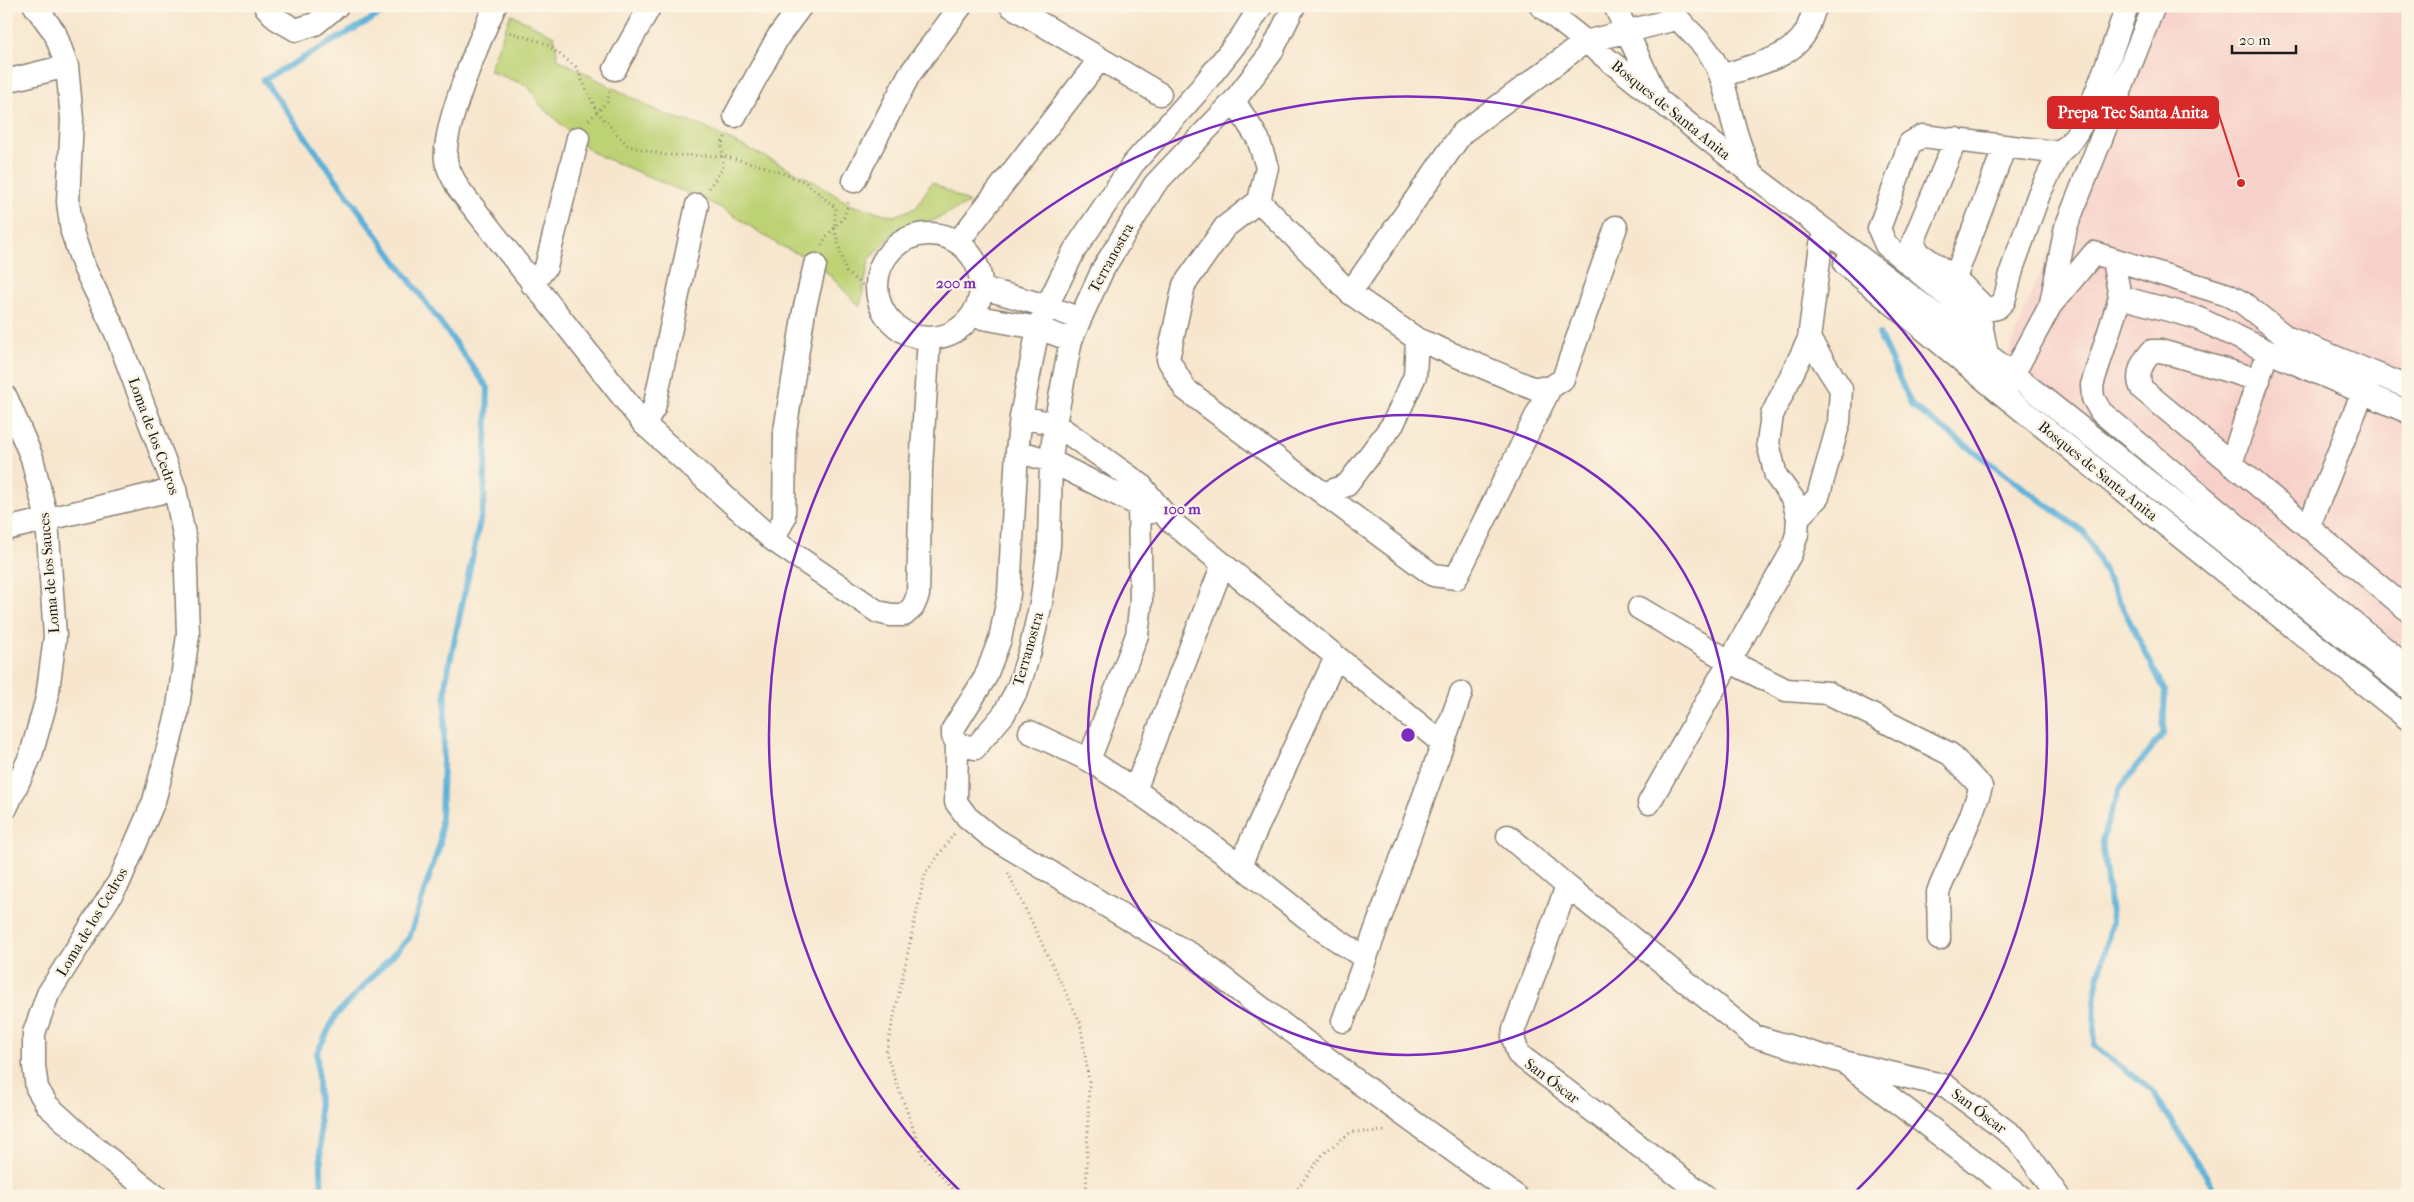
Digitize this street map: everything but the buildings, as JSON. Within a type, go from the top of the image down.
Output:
[{"type":"street","name":"Loma de los Cedros","points":[[35,6],[55,33],[67,66],[72,119],[68,202],[72,232],[84,267],[116,333],[175,489],[186,540],[188,635],[177,714],[154,801],[119,882],[48,994],[34,1033],[37,1088],[47,1105],[88,1142],[156,1196]]},
{"type":"street","points":[[265,6],[277,19],[296,30],[315,24],[337,6]]},
{"type":"street","points":[[615,69],[650,6]]},
{"type":"street","points":[[735,116],[778,37],[801,6]]},
{"type":"street","points":[[854,181],[909,75],[961,6]]},
{"type":"street","points":[[1012,6],[1160,94]]},
{"type":"street","name":"Terranostra","points":[[1261,6],[1242,36],[1200,89],[1133,164],[1074,251],[1047,306],[1038,328],[1016,451],[1013,554],[1009,594],[1000,639],[985,678],[953,729],[952,736],[957,744],[975,748],[1004,714],[1018,688],[1030,651],[1049,546],[1051,461],[1055,424],[1071,340],[1080,318],[1103,268],[1155,184],[1234,101],[1271,53],[1294,6]]},
{"type":"street","name":"Bosques de Santa Anita","points":[[1541,6],[1750,173],[1802,211],[1825,238],[2002,394],[2408,718]]},
{"type":"street","points":[[1615,6],[1657,98]]},
{"type":"street","points":[[1721,76],[1773,59],[1796,43],[1806,32],[1816,6]]},
{"type":"street","points":[[1956,139],[1913,242],[1919,253],[1955,278],[1987,310],[1997,308],[2004,301],[2013,266],[2039,194],[2061,150],[2072,140],[2090,108],[2127,6]]},
{"type":"street","points":[[2002,394],[2050,306],[2066,227],[2154,6]]},
{"type":"street","points":[[1350,293],[1462,133],[1585,42],[1626,32],[1673,12],[1702,41],[1721,76],[1735,132],[1750,173]]},
{"type":"street","points":[[490,16],[466,76],[445,146],[446,162],[458,188],[644,424],[773,540],[878,612],[891,616],[904,615],[912,607],[918,595],[920,468],[929,338]]},
{"type":"street","points":[[958,242],[1100,59]]},
{"type":"street","points":[[6,81],[67,66]]},
{"type":"street","points":[[1234,101],[1258,139],[1267,166],[1259,201],[1225,227],[1184,285],[1168,359],[1185,389],[1433,575],[1456,578],[1550,388],[1563,379],[1616,226]]},
{"type":"street","points":[[1987,354],[1981,324],[1886,244],[1879,229],[1910,143],[1923,136],[2046,151],[2061,150]]},
{"type":"street","points":[[532,284],[546,267],[578,138]]},
{"type":"street","points":[[1955,278],[2006,146]]},
{"type":"street","points":[[1259,201],[1350,293],[1417,339],[1532,388],[1550,388]]},
{"type":"street","points":[[644,424],[654,408],[696,205]]},
{"type":"street","points":[[2066,227],[2077,243],[2103,256],[2228,296],[2243,303],[2286,337],[2367,382],[2408,412]]},
{"type":"street","points":[[919,234],[939,234],[958,242],[971,255],[980,271],[982,288],[979,303],[972,316],[954,332],[929,338],[915,336],[891,322],[883,310],[878,297],[878,276],[885,257],[900,243],[919,234]]},
{"type":"street","points":[[1648,803],[1791,553],[1797,534],[1798,518],[1793,499],[1776,476],[1768,444],[1772,415],[1809,339],[1825,238]]},
{"type":"street","name":"Bosques de Santa Anita","points":[[1825,238],[1987,354],[2295,587],[2408,688]]},
{"type":"street","points":[[2103,256],[2120,296],[2092,384],[2093,398],[2101,412],[2295,587],[2408,668]]},
{"type":"street","points":[[2050,306],[2103,256]]},
{"type":"street","points":[[773,540],[784,519],[785,431],[804,311],[815,265]]},
{"type":"street","points":[[982,288],[1047,306],[1080,318]]},
{"type":"street","points":[[2120,296],[2195,316],[2267,351],[2367,382],[2408,387]]},
{"type":"street","points":[[972,316],[1038,328],[1071,340]]},
{"type":"street","points":[[2232,464],[2267,351],[2286,337]]},
{"type":"street","points":[[1324,494],[1347,485],[1393,424],[1415,376],[1417,339]]},
{"type":"street","points":[[1798,518],[1818,497],[1839,422],[1841,389],[1809,339]]},
{"type":"street","points":[[2259,380],[2161,351],[2152,352],[2146,358],[2139,374],[2138,382],[2142,389],[2408,610]]},
{"type":"street","points":[[2308,528],[2367,382]]},
{"type":"street","name":"Loma de los Sauces","points":[[6,397],[32,458],[47,520],[56,637],[47,698],[31,755],[6,808]]},
{"type":"street","points":[[1021,417],[1055,424],[1169,520],[1442,743]]},
{"type":"street","points":[[1016,451],[1051,461],[1140,495]]},
{"type":"street","points":[[6,529],[175,489]]},
{"type":"street","points":[[1089,760],[1137,635],[1141,602],[1140,495]]},
{"type":"street","points":[[1135,790],[1223,564]]},
{"type":"street","points":[[2274,611],[2295,587]]},
{"type":"street","points":[[1639,608],[1730,661],[1786,690],[1828,694],[1941,749],[1950,754],[1982,786],[1938,892],[1940,939]]},
{"type":"street","points":[[1240,864],[1336,657]]},
{"type":"street","points":[[1343,1021],[1461,693]]},
{"type":"street","points":[[1030,732],[1089,760],[1135,790],[1240,864],[1322,930],[1365,958]]},
{"type":"street","points":[[957,744],[956,802],[966,817],[990,836],[1145,930],[1194,956],[1354,1079],[1516,1196]]},
{"type":"street","name":"San Óscar","points":[[1508,836],[1566,886],[1754,1036],[1843,1062],[1946,1086],[2017,1139],[2058,1196]]},
{"type":"street","name":"San Óscar","points":[[1566,886],[1514,1029],[1513,1037],[1518,1054],[1705,1196]]},
{"type":"street","name":"San Óscar","points":[[1843,1062],[2020,1196]]},
{"type":"path","points":[[490,16],[545,43],[576,67],[597,112],[628,146],[666,155],[723,156],[766,166],[805,182],[836,208],[834,228],[846,272],[878,297]]},
{"type":"path","points":[[578,138],[586,124],[607,102],[615,69]]},
{"type":"path","points":[[696,205],[723,168],[722,144],[735,116]]},
{"type":"path","points":[[815,265],[826,237],[844,217],[854,181]]},
{"type":"path","points":[[959,1196],[923,1156],[886,1053],[925,874],[966,817]]},
{"type":"path","points":[[1008,872],[1080,1022],[1089,1080],[1086,1196]]},
{"type":"path","points":[[1292,1196],[1323,1154],[1351,1132],[1424,1130]]},
{"type":"shaded area","points":[[2144,6],[2408,6],[2408,676],[2006,360]]},
{"type":"green space","points":[[511,14],[554,36],[558,59],[663,114],[699,125],[776,162],[813,181],[851,205],[893,216],[916,208],[932,182],[969,203],[930,222],[897,230],[869,260],[860,307],[818,263],[779,245],[722,208],[593,153],[541,106],[528,86],[489,71]]},
{"type":"waterway","points":[[322,1196],[317,1053],[336,1015],[409,938],[440,844],[446,680],[484,502],[488,388],[264,80],[395,6]]},
{"type":"waterway","points":[[1879,334],[1912,406],[2085,533],[2165,691],[2163,734],[2119,789],[2102,840],[2112,922],[2095,992],[2094,1045],[2152,1091],[2219,1196]]},
{"type":"place","name":"Prepa Tec Santa Anita","points":[[2241,183]]}]
